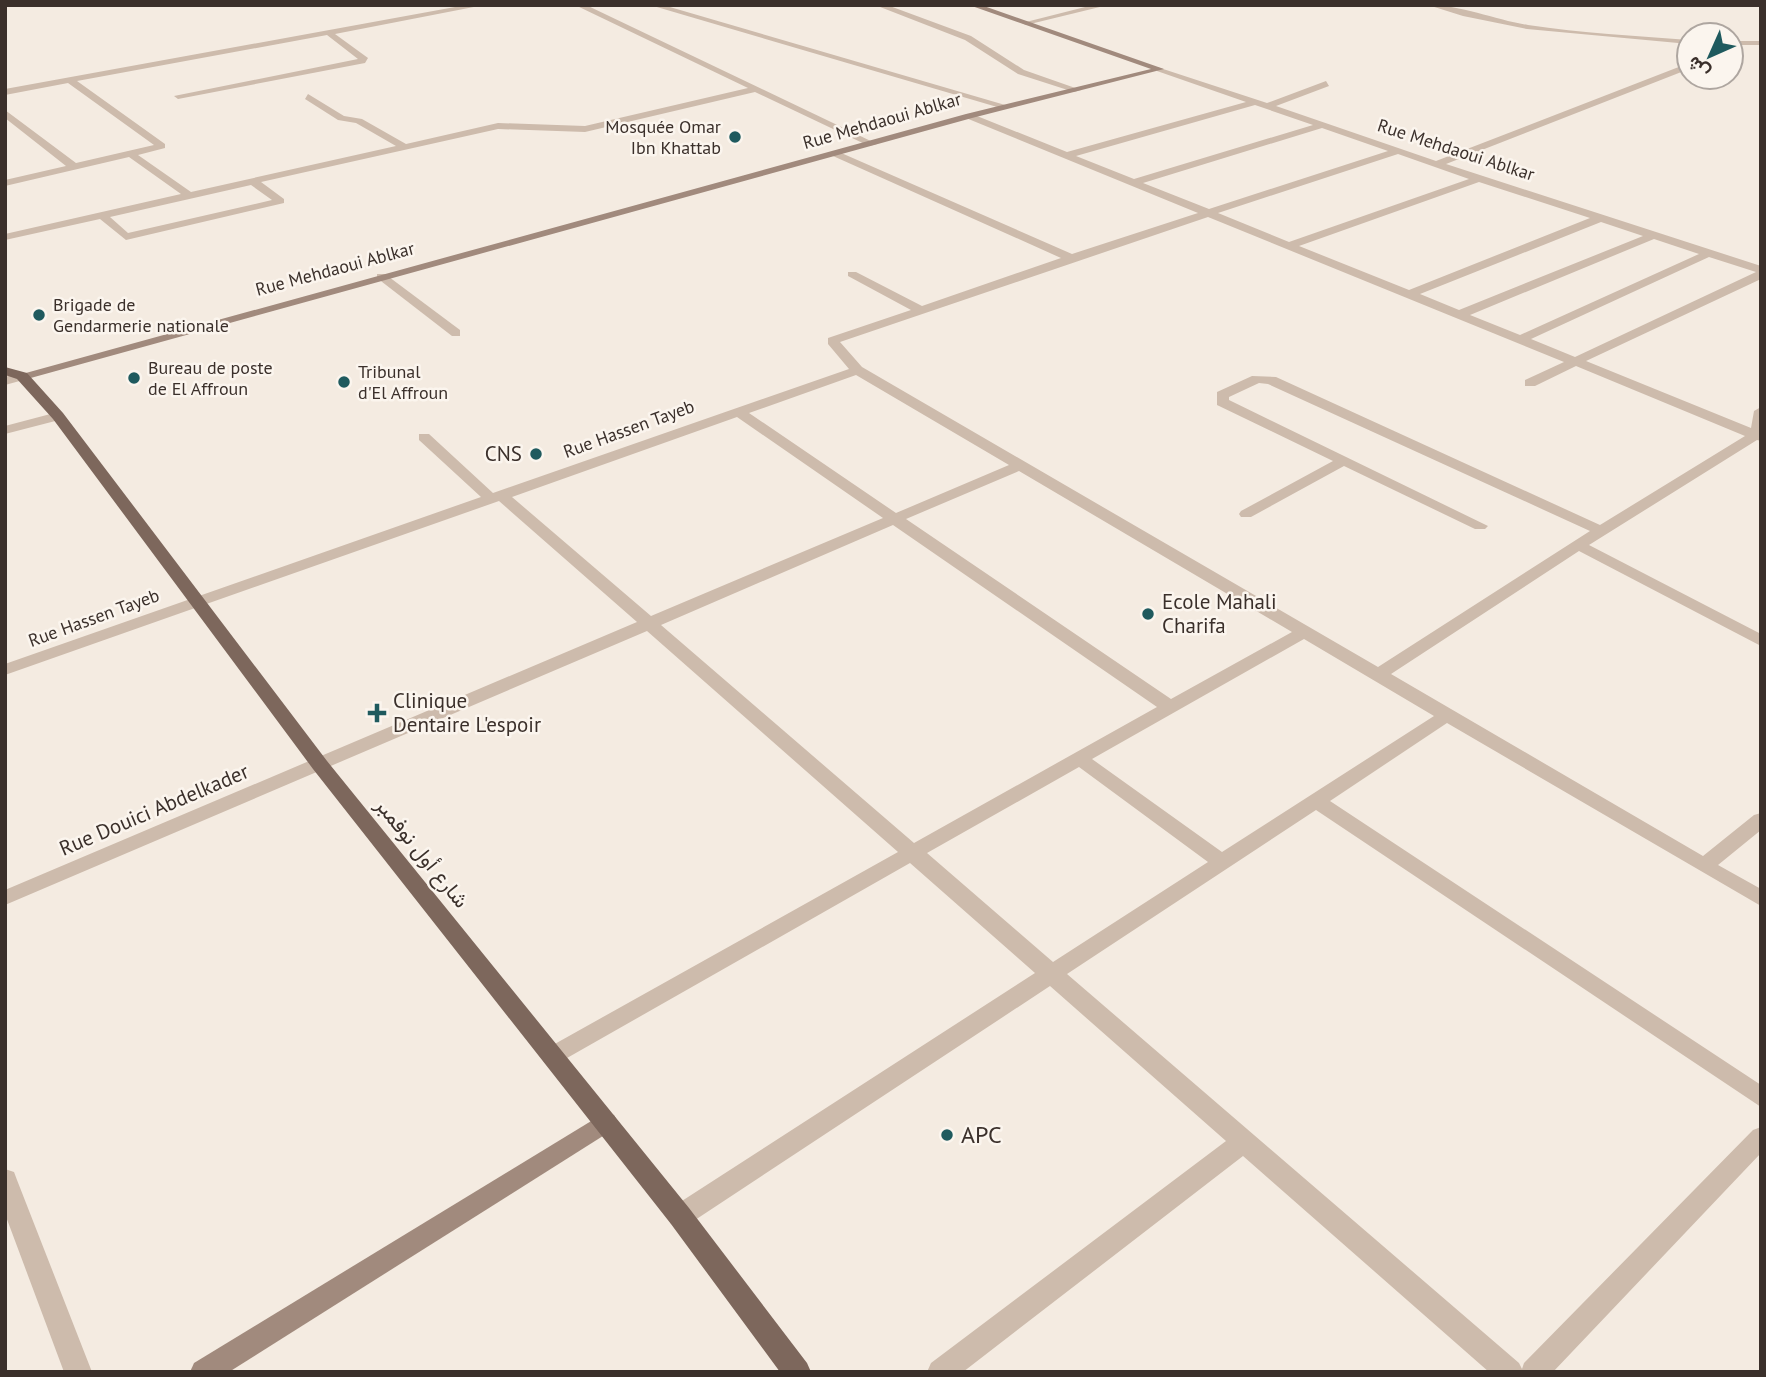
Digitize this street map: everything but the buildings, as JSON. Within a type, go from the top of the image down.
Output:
[{"type":"main road","name":"شارع أول نوفمبر","points":[[11,376],[58,416],[195,602],[320,765],[680,1216],[797,1372]]},
{"type":"street","points":[[5,92],[480,5]]},
{"type":"street","points":[[579,5],[872,144]]},
{"type":"street","points":[[653,5],[1007,107]]},
{"type":"street","points":[[879,5],[968,38],[1021,72],[1077,90]]},
{"type":"street","points":[[973,5],[1160,69]]},
{"type":"street","points":[[1026,23],[1104,5]]},
{"type":"street","points":[[1432,5],[1476,18],[1540,29],[1675,41]]},
{"type":"street","points":[[178,96],[365,60],[330,34]]},
{"type":"street","name":"Rue Mehdaoui Ablkar","points":[[11,376],[969,116],[1160,69],[1479,179],[1761,272]]},
{"type":"street","points":[[1437,164],[1675,71]]},
{"type":"street","points":[[5,183],[162,146],[69,80]]},
{"type":"street","points":[[1267,106],[1326,84]]},
{"type":"street","points":[[5,237],[498,126],[585,129],[756,89]]},
{"type":"street","points":[[308,97],[341,118],[359,121],[405,146]]},
{"type":"street","points":[[1065,156],[1254,102]]},
{"type":"street","points":[[5,113],[74,167]]},
{"type":"street","points":[[969,116],[1758,436]]},
{"type":"street","points":[[1132,183],[1323,125]]},
{"type":"street","points":[[1398,151],[1072,258],[832,341],[857,370],[1761,899]]},
{"type":"street","points":[[131,154],[189,195]]},
{"type":"street","points":[[836,154],[1072,258]]},
{"type":"street","points":[[1287,246],[1479,179]]},
{"type":"street","points":[[102,215],[126,237],[280,201],[253,181]]},
{"type":"street","points":[[1408,295],[1601,218]]},
{"type":"street","points":[[1458,315],[1654,235]]},
{"type":"street","points":[[1519,340],[1709,253]]},
{"type":"street","points":[[1530,383],[1761,272]]},
{"type":"street","points":[[852,274],[921,310]]},
{"type":"street","points":[[381,276],[456,333]]},
{"type":"street","name":"Rue Hassen Tayeb","points":[[5,670],[857,370]]},
{"type":"street","points":[[1480,526],[1222,402],[1222,395],[1257,379],[1271,380],[1602,531]]},
{"type":"street","points":[[737,411],[1170,707]]},
{"type":"street","points":[[1758,436],[1761,411]]},
{"type":"street","points":[[5,430],[58,416]]},
{"type":"street","points":[[1378,675],[1578,545],[1758,436]]},
{"type":"street","points":[[424,437],[650,623],[1509,1372]]},
{"type":"street","points":[[1246,514],[1345,460]]},
{"type":"street","name":"Rue Douici Abdelkader","points":[[5,898],[1018,466]]},
{"type":"street","points":[[1578,545],[1761,640]]},
{"type":"street","points":[[552,1056],[911,851],[1304,632]]},
{"type":"street","points":[[680,1216],[1446,716]]},
{"type":"street","points":[[1079,758],[1222,862]]},
{"type":"street","points":[[1315,800],[1761,1097]]},
{"type":"street","points":[[1704,865],[1761,820]]},
{"type":"street","points":[[204,1372],[606,1122]]},
{"type":"street","points":[[1534,1372],[1761,1137]]},
{"type":"street","points":[[941,1372],[1243,1142]]},
{"type":"street","points":[[5,1180],[78,1372]]},
{"type":"place","name":"Mosquée Omar Ibn Khattab","points":[[735,137]]},
{"type":"place","name":"Brigade de Gendarmerie nationale","points":[[39,315]]},
{"type":"place","name":"Bureau de poste de El Affroun","points":[[134,378]]},
{"type":"place","name":"Tribunal d'El Affroun","points":[[344,382]]},
{"type":"place","name":"CNS","points":[[536,454]]},
{"type":"place","name":"Ecole Mahali Charifa","points":[[1148,614]]},
{"type":"place","name":"Clinique Dentaire L'espoir","points":[[377,713]]},
{"type":"place","name":"APC","points":[[947,1135]]}]
